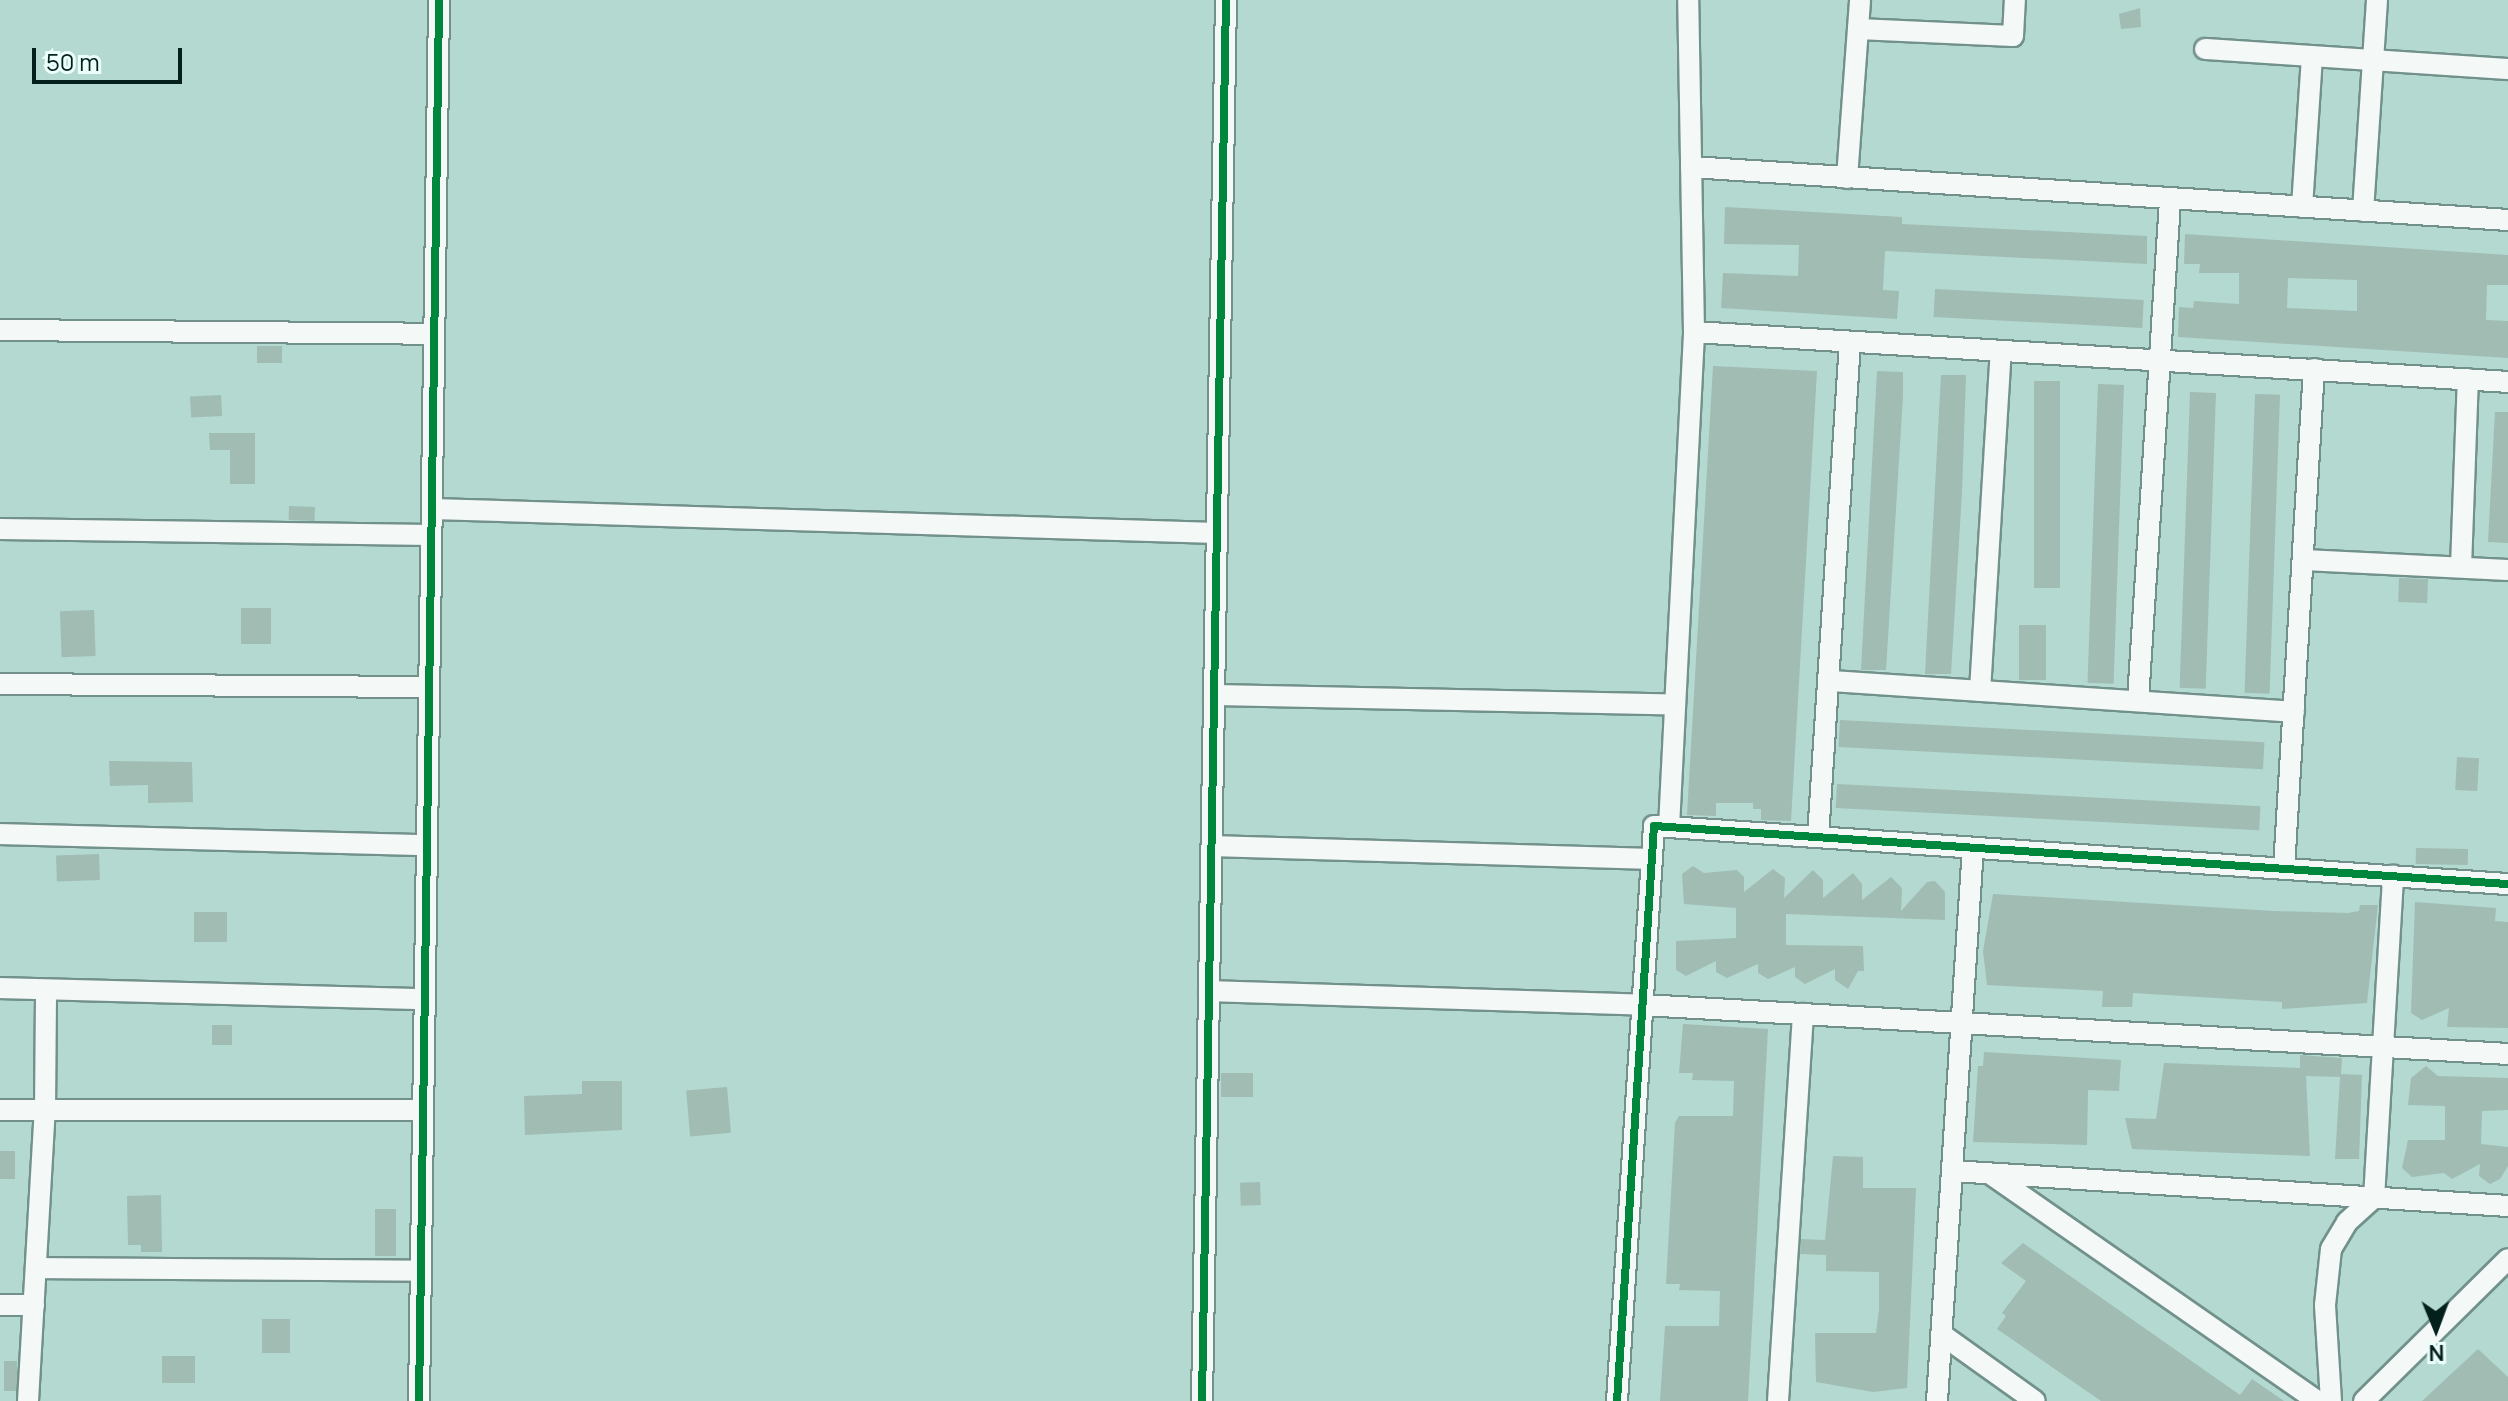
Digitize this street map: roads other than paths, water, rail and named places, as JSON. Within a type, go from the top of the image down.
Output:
[{"type":"street","points":[[419,1401],[439,0]]},
{"type":"street","points":[[1202,1401],[1226,0]]},
{"type":"street","points":[[1669,827],[1694,332],[1688,0]]},
{"type":"street","points":[[1847,178],[1860,0]]},
{"type":"street","points":[[1858,29],[2013,36],[2015,0]]},
{"type":"street","points":[[2363,211],[2377,0]]},
{"type":"street","points":[[2205,49],[2508,69]]},
{"type":"street","points":[[2302,207],[2312,56]]},
{"type":"street","points":[[1691,167],[2170,201],[2508,220]]},
{"type":"street","points":[[2138,700],[2170,201]]},
{"type":"street","points":[[0,330],[434,334]]},
{"type":"street","points":[[1694,332],[2508,382]]},
{"type":"street","points":[[1818,837],[1850,342]]},
{"type":"street","points":[[1980,691],[2001,352]]},
{"type":"street","points":[[2284,869],[2314,369]]},
{"type":"street","points":[[2461,567],[2468,379]]},
{"type":"street","points":[[432,509],[1217,533]]},
{"type":"street","points":[[0,529],[431,535]]},
{"type":"street","points":[[2304,560],[2508,570]]},
{"type":"street","points":[[1830,681],[2294,712]]},
{"type":"street","points":[[0,684],[429,687]]},
{"type":"street","points":[[1214,695],[1675,705]]},
{"type":"street","points":[[1617,1401],[1654,826],[2508,884]]},
{"type":"street","points":[[0,834],[427,845]]},
{"type":"street","points":[[1212,846],[1652,859]]},
{"type":"street","points":[[1937,1401],[1973,848]]},
{"type":"street","points":[[2331,1401],[2325,1305],[2331,1249],[2347,1222],[2374,1198],[2393,876]]},
{"type":"street","points":[[0,988],[425,999]]},
{"type":"street","points":[[28,1401],[45,1110],[46,990]]},
{"type":"street","points":[[1209,991],[1643,1005],[2508,1054]]},
{"type":"street","points":[[1778,1401],[1803,1014]]},
{"type":"street","points":[[0,1110],[423,1110]]},
{"type":"street","points":[[1952,1171],[2508,1206]]},
{"type":"street","points":[[1990,1173],[2317,1401]]},
{"type":"street","points":[[2364,1401],[2508,1259]]},
{"type":"street","points":[[36,1268],[421,1271]]},
{"type":"street","points":[[0,1305],[34,1305]]},
{"type":"street","points":[[1941,1334],[2035,1401]]}]
